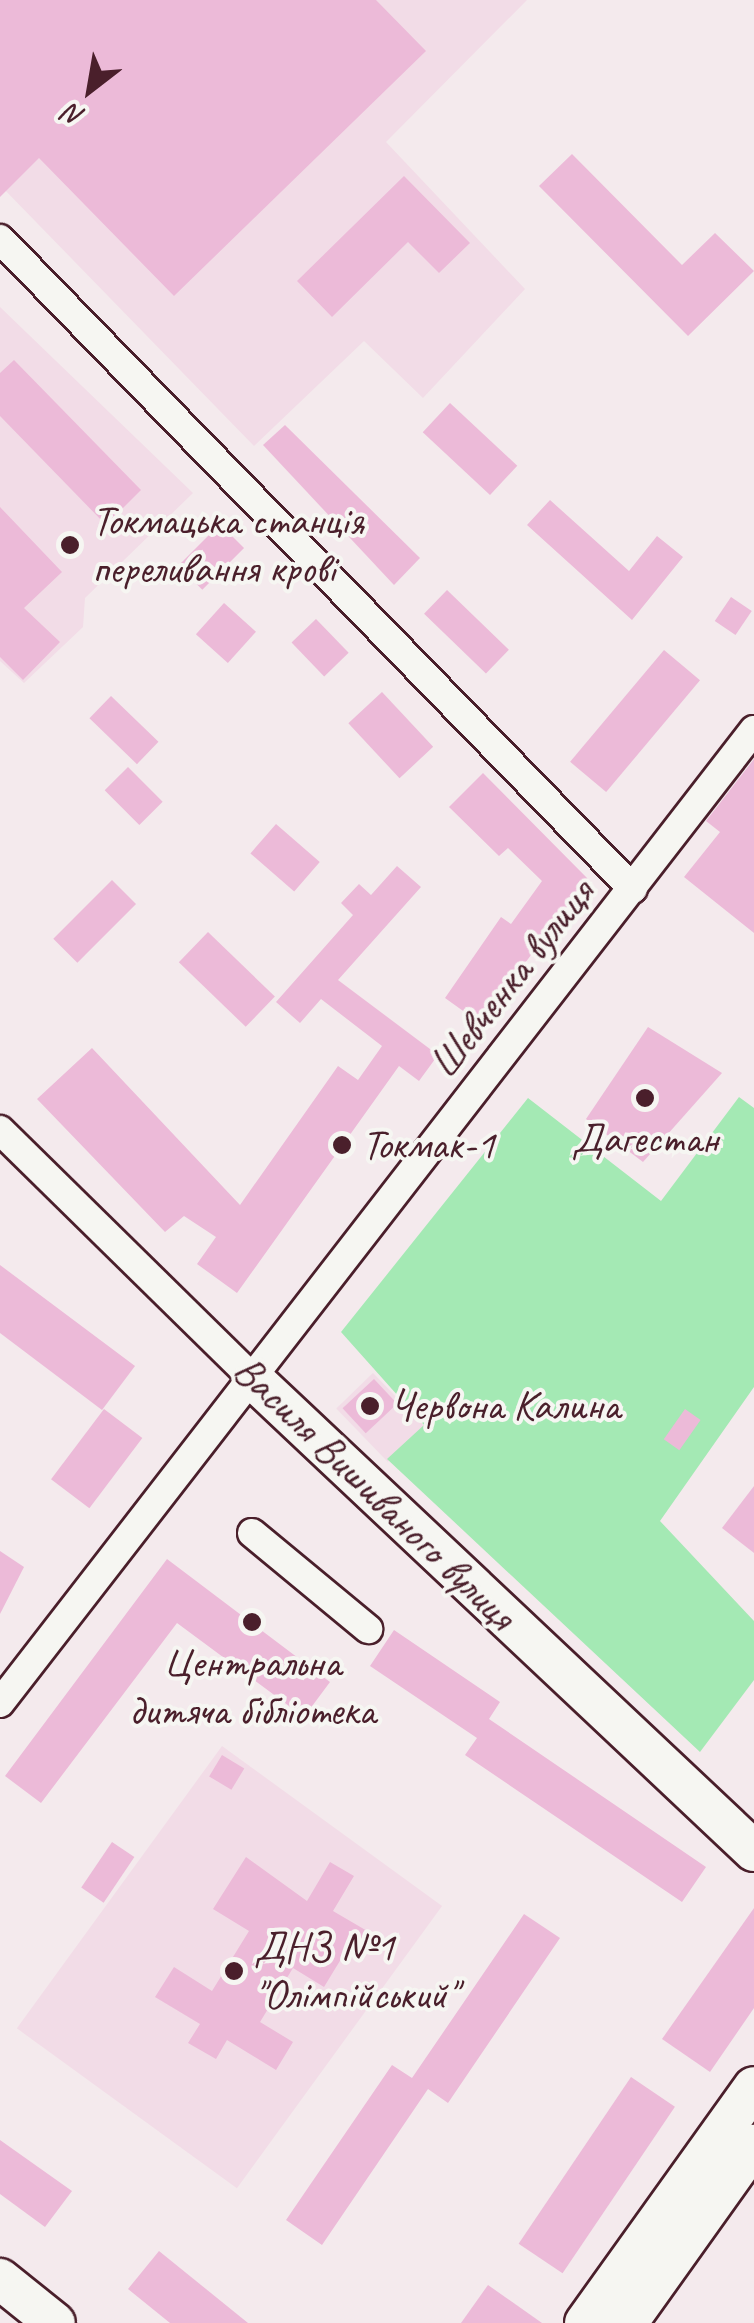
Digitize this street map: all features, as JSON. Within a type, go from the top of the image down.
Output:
[{"type":"street","points":[[0,239],[633,889]]},
{"type":"street","name":"Шевченка вулиця","points":[[0,1702],[254,1380],[754,730]]},
{"type":"street","name":"Василя Вишиваного вулиця","points":[[0,1130],[254,1380],[754,1851]]},
{"type":"street","points":[[252,1533],[368,1630]]},
{"type":"street","points":[[584,2323],[754,2087]]},
{"type":"street","points":[[627,2323],[754,2145]]},
{"type":"street","points":[[0,2279],[55,2323]]},
{"type":"shaded area","points":[[0,0],[527,0],[386,142],[525,289],[423,398],[364,341],[254,446],[0,185]]},
{"type":"shaded area","name":"Токмацька станція переливання крові","points":[[0,307],[193,493],[85,598],[83,627],[24,683],[0,661]]},
{"type":"shaded area","points":[[373,1373],[424,1426],[388,1462],[336,1408]]},
{"type":"shaded area","name":"ДНЗ №1 \"Олімпійський\"","points":[[222,1746],[442,1906],[237,2188],[17,2028]]},
{"type":"green space","points":[[739,1097],[754,1108],[754,1387],[660,1521],[754,1621],[754,1680],[700,1752],[387,1459],[424,1425],[341,1332],[528,1098],[661,1201]]},
{"type":"building","points":[[0,0],[376,0],[426,51],[174,296],[39,158],[0,197]]},
{"type":"building","points":[[572,154],[682,265],[715,233],[754,271],[688,336],[539,186]]},
{"type":"building","points":[[404,176],[470,243],[439,273],[408,242],[332,317],[297,281]]},
{"type":"building","points":[[14,360],[141,490],[106,525],[0,416],[0,373]]},
{"type":"building","points":[[450,403],[517,466],[490,495],[423,432]]},
{"type":"building","points":[[285,425],[420,558],[394,585],[263,445]]},
{"type":"building","points":[[550,500],[629,571],[657,536],[683,557],[632,620],[527,525]]},
{"type":"building","points":[[0,507],[62,572],[24,608],[60,642],[23,680],[0,657]]},
{"type":"building","points":[[220,524],[244,548],[202,590],[178,566]]},
{"type":"building","points":[[447,590],[509,650],[486,673],[424,614]]},
{"type":"building","points":[[731,597],[752,611],[736,635],[715,621]]},
{"type":"building","points":[[224,603],[256,632],[228,663],[196,634]]},
{"type":"building","points":[[316,619],[349,653],[324,676],[292,643]]},
{"type":"building","points":[[664,650],[700,680],[606,792],[570,762]]},
{"type":"building","points":[[382,692],[433,747],[400,778],[348,723]]},
{"type":"building","points":[[111,696],[158,742],[137,764],[89,718]]},
{"type":"building","points":[[754,759],[754,933],[684,877],[720,832],[706,821]]},
{"type":"building","points":[[128,767],[163,802],[139,825],[105,790]]},
{"type":"building","points":[[483,773],[588,879],[480,1023],[445,998],[501,917],[511,924],[542,881],[508,848],[499,856],[449,807]]},
{"type":"building","points":[[276,824],[320,862],[294,891],[250,853]]},
{"type":"building","points":[[397,866],[421,887],[338,980],[438,1055],[419,1081],[399,1066],[237,1293],[197,1264],[216,1237],[184,1216],[165,1232],[37,1099],[92,1048],[240,1205],[338,1066],[358,1080],[382,1046],[321,999],[300,1023],[276,1002],[353,915],[341,903],[359,884],[371,895]]},
{"type":"building","points":[[112,880],[136,904],[77,963],[53,939]]},
{"type":"building","points":[[208,932],[275,997],[246,1027],[179,962]]},
{"type":"building","name":"Дагестан","points":[[648,1027],[722,1073],[643,1162],[586,1119]]},
{"type":"building","points":[[0,1265],[135,1366],[102,1410],[0,1333]]},
{"type":"building","name":"Червона Калина","points":[[374,1379],[397,1404],[366,1433],[343,1408]]},
{"type":"building","points":[[104,1409],[142,1438],[89,1508],[51,1479]]},
{"type":"building","points":[[685,1409],[701,1420],[679,1450],[664,1439]]},
{"type":"building","points":[[754,1486],[754,1553],[722,1528]]},
{"type":"building","points":[[0,1551],[24,1567],[0,1614]]},
{"type":"building","points":[[167,1559],[330,1682],[304,1717],[177,1623],[41,1803],[5,1776]]},
{"type":"building","points":[[394,1630],[500,1702],[489,1719],[706,1867],[682,1902],[465,1755],[477,1738],[370,1666]]},
{"type":"building","points":[[222,1755],[244,1768],[231,1790],[209,1776]]},
{"type":"building","points":[[112,1842],[134,1857],[104,1903],[81,1888]]},
{"type":"building","points":[[246,1857],[307,1901],[330,1862],[354,1876],[333,1911],[374,1935],[363,1954],[349,1946],[324,1987],[293,1968],[260,2022],[293,2042],[276,2070],[227,2040],[216,2059],[188,2043],[200,2024],[155,1997],[174,1967],[212,1991],[249,1931],[213,1909]]},
{"type":"building","points":[[754,1908],[754,2008],[710,2072],[662,2039]]},
{"type":"building","points":[[524,1914],[560,1938],[448,2103],[428,2089],[322,2245],[286,2220],[392,2065],[412,2078]]},
{"type":"building","points":[[631,2077],[675,2107],[563,2273],[519,2244]]},
{"type":"building","points":[[0,2140],[72,2191],[45,2227],[0,2194]]},
{"type":"building","points":[[159,2251],[248,2323],[170,2323],[128,2289]]},
{"type":"building","points":[[488,2285],[542,2323],[461,2323]]},
{"type":"place","name":"Токмацька станція переливання крові","points":[[70,545]]},
{"type":"place","name":"Дагестан","points":[[645,1098]]},
{"type":"place","name":"Токмак-1","points":[[342,1145]]},
{"type":"place","name":"Червона Калина","points":[[370,1406]]},
{"type":"place","name":"Центральна дитяча бібліотека","points":[[252,1622]]},
{"type":"place","name":"ДНЗ №1 \"Олімпійський\"","points":[[234,1971]]}]
